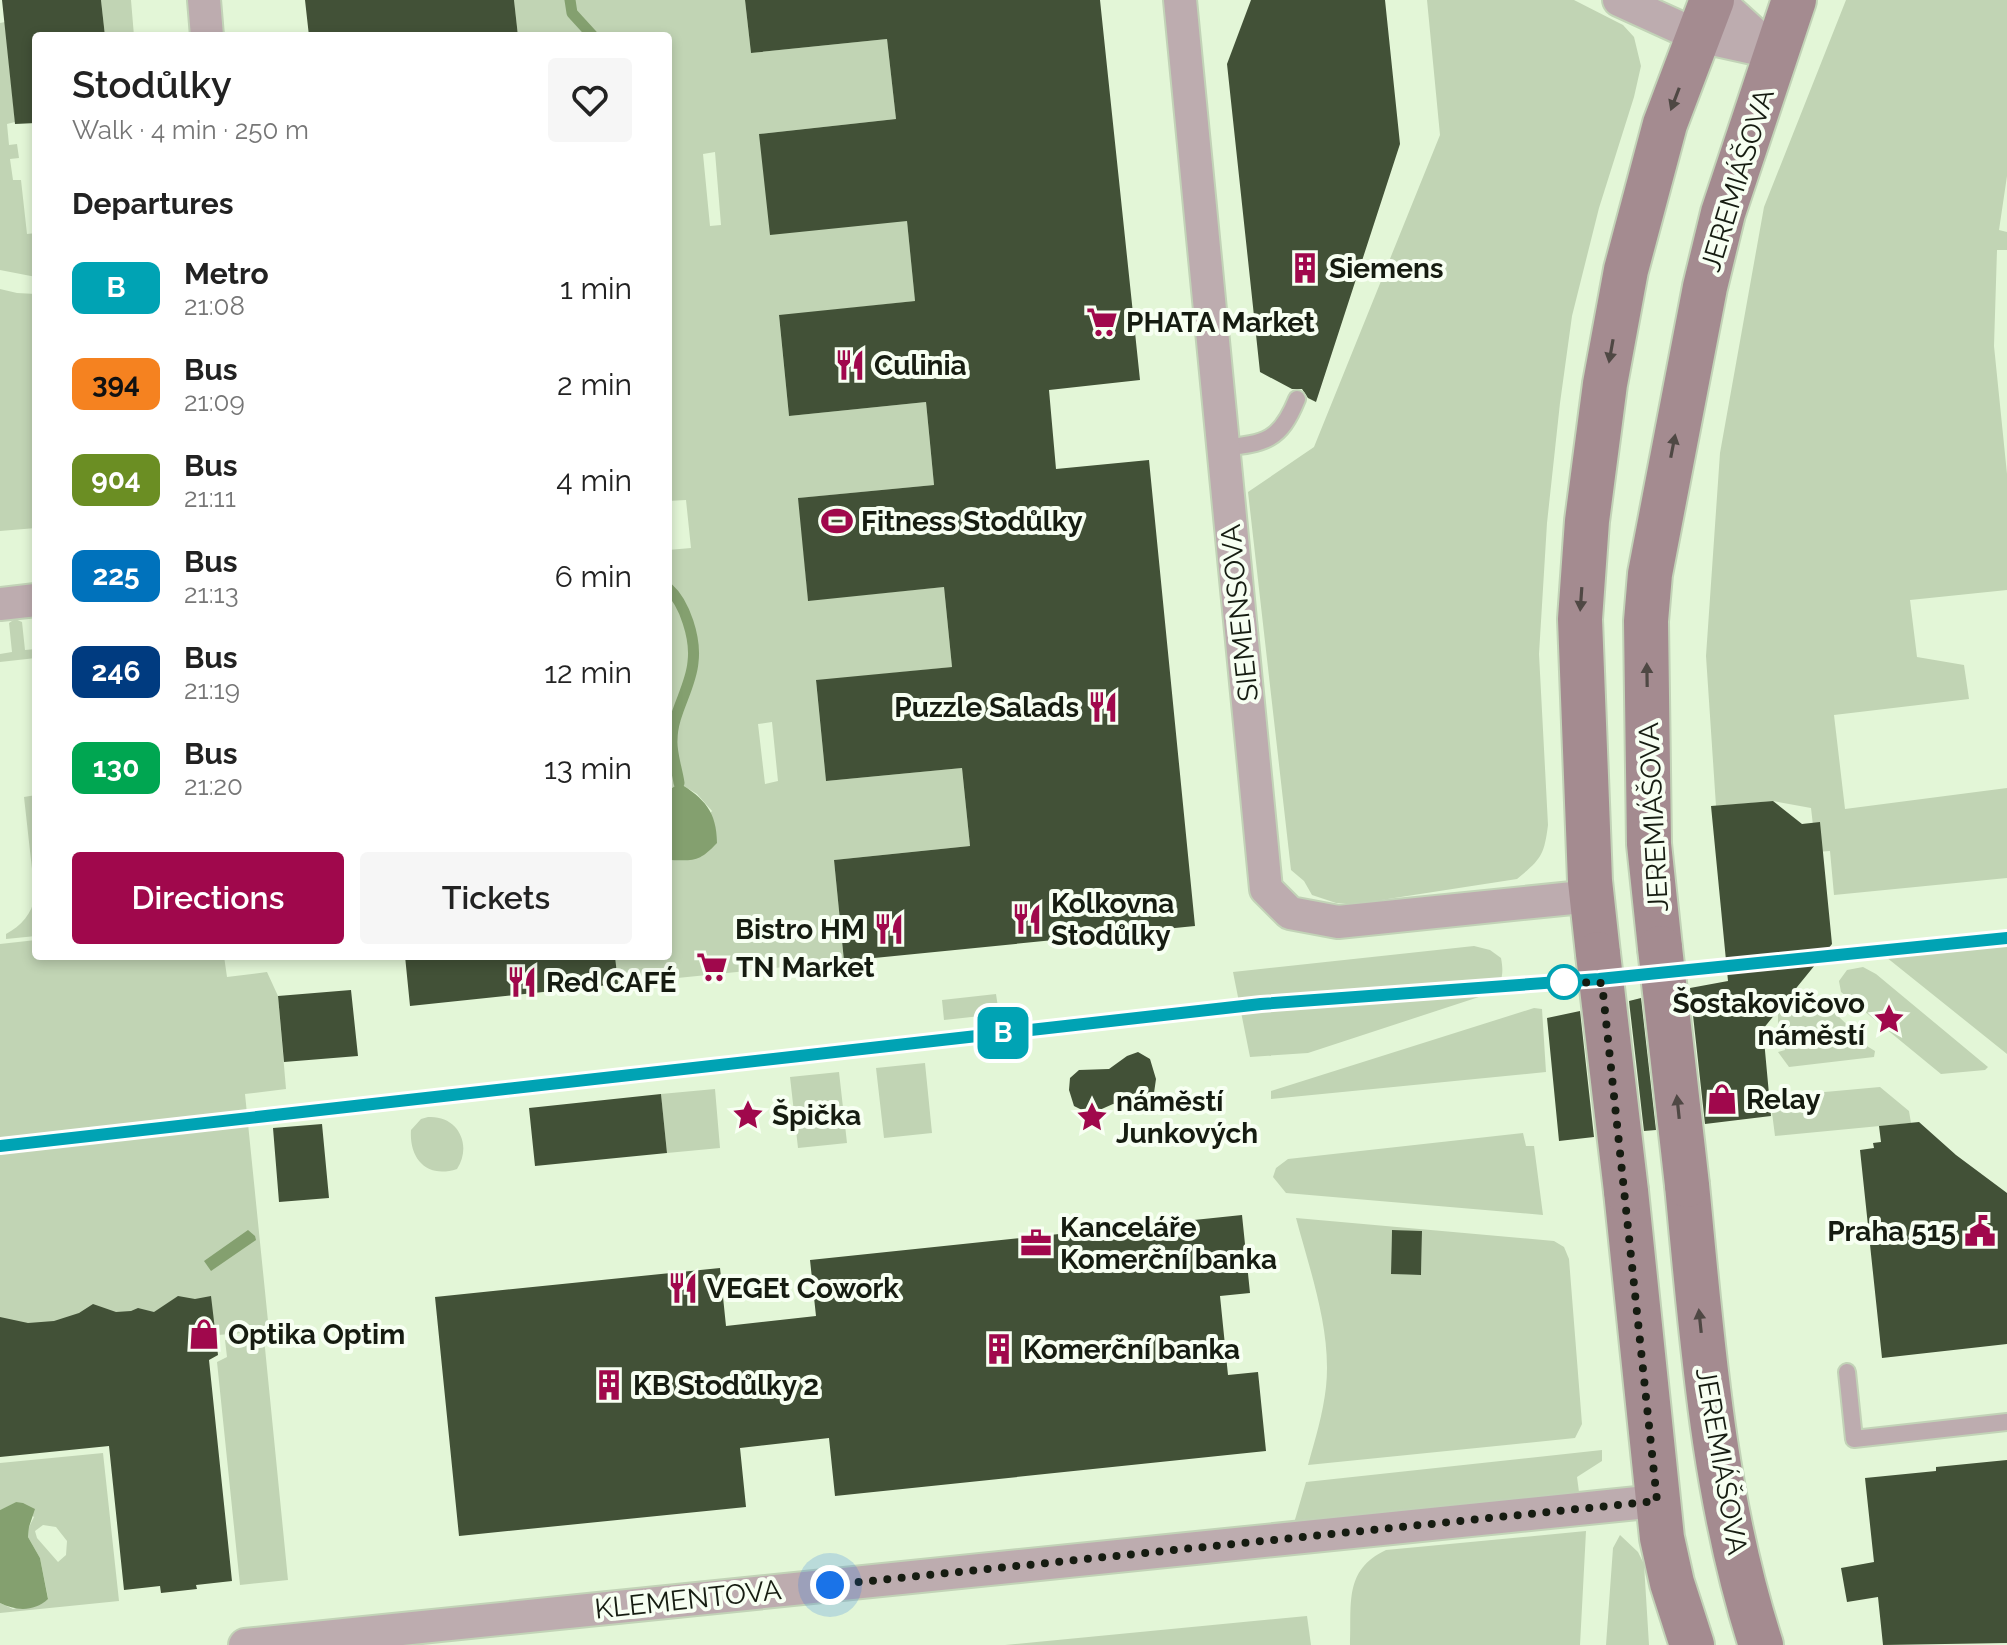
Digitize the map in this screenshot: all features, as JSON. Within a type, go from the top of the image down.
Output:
[{"type":"main road","name":"JEREMIÁŠOVA","points":[[1761,1645],[1731,1528],[1708,1399],[1649,844],[1646,621],[1650,574],[1705,287],[1723,213],[1794,0]]},
{"type":"main road","points":[[1692,1645],[1672,1583],[1657,1501],[1592,896],[1580,619],[1587,521],[1605,384],[1626,270],[1665,124],[1709,12]]},
{"type":"street","points":[[204,0],[207,32]]},
{"type":"street","name":"SIEMENSOVA","points":[[1180,0],[1266,889],[1290,913],[1338,922],[1592,896]]},
{"type":"street","points":[[1619,0],[1709,12],[1775,53]]},
{"type":"street","points":[[0,604],[32,600]]},
{"type":"street","name":"KLEMENTOVA","points":[[245,1645],[370,1638],[1657,1501]]},
{"type":"lane","points":[[1223,448],[1261,444],[1288,422],[1297,399]]},
{"type":"lane","points":[[1847,1372],[1854,1439],[2007,1422]]},
{"type":"shaded area","points":[[101,0],[131,0],[134,32],[105,32]]},
{"type":"shaded area","points":[[514,0],[745,0],[751,53],[887,39],[896,119],[759,134],[907,221],[915,301],[779,316],[789,416],[926,402],[934,485],[799,498],[808,600],[944,587],[952,667],[816,681],[826,781],[962,768],[970,846],[834,860],[844,961],[618,984],[615,960],[672,960],[672,859],[712,811],[697,794],[679,783],[672,788],[672,550],[691,548],[686,500],[672,501],[672,32],[518,32]],"holes":[[[715,152],[721,225],[710,226],[703,154]],[[772,722],[778,781],[765,784],[758,724]]]},
{"type":"shaded area","points":[[1427,0],[1574,0],[1623,25],[1634,37],[1641,66],[1599,208],[1572,316],[1560,403],[1547,523],[1539,654],[1548,825],[1543,850],[1517,879],[1362,903],[1336,903],[1312,895],[1304,881],[1291,870],[1248,492],[1314,447],[1440,135]]},
{"type":"shaded area","points":[[1846,0],[2007,0],[2007,176],[1999,230],[2007,232],[2007,250],[1997,250],[1994,346],[2007,474],[2007,590],[1910,600],[1917,657],[1964,665],[1969,699],[1834,715],[1845,809],[2007,788],[2007,878],[1834,895],[1830,851],[1816,852],[1811,808],[1773,801],[1716,806],[1706,656],[1720,453],[1764,207]]},
{"type":"shaded area","points":[[5,22],[15,122],[7,124],[9,145],[17,144],[19,158],[10,159],[13,180],[21,180],[27,234],[32,233],[32,276],[0,270],[0,23]]},
{"type":"shaded area","points":[[0,289],[32,294],[32,528],[0,531]]},
{"type":"shaded area","points":[[15,619],[22,622],[25,650],[32,649],[32,658],[0,662],[0,654],[12,652],[9,623]]},
{"type":"shaded area","points":[[679,783],[702,800],[712,814],[717,843],[701,857],[672,860],[672,788]]},
{"type":"shaded area","points":[[32,796],[32,869],[24,797]]},
{"type":"shaded area","points":[[32,906],[32,936],[6,939],[6,934],[28,914]]},
{"type":"shaded area","points":[[2007,932],[2007,1054],[1881,953],[1880,947],[1883,944]]},
{"type":"shaded area","points":[[32,940],[32,960],[225,960],[227,977],[267,972],[278,996],[286,1089],[245,1094],[269,1331],[0,1352],[0,944]]},
{"type":"shaded area","points":[[1474,946],[1490,950],[1501,958],[1501,979],[1488,994],[1308,1053],[1250,1057],[1233,972]]},
{"type":"shaded area","points":[[1863,967],[1876,974],[1988,1067],[1985,1070],[1941,1074],[1841,992],[1839,981],[1847,970]]},
{"type":"shaded area","points":[[996,994],[999,1014],[944,1020],[942,1000]]},
{"type":"shaded area","points":[[1820,999],[1858,1035],[1857,1040],[1875,1051],[1874,1057],[1789,1067],[1778,1052],[1785,1050],[1783,1027],[1778,1025],[1778,1010],[1784,1002]]},
{"type":"shaded area","points":[[1534,1008],[1542,1009],[1546,1072],[1271,1099],[1271,1091]]},
{"type":"shaded area","points":[[925,1063],[932,1133],[884,1138],[876,1068]]},
{"type":"shaded area","points":[[839,1072],[847,1143],[798,1148],[790,1077]]},
{"type":"shaded area","points":[[1880,1087],[1909,1111],[1911,1123],[1775,1136],[1770,1097]]},
{"type":"shaded area","points":[[715,1089],[720,1148],[667,1153],[661,1094]]},
{"type":"shaded area","points":[[428,1117],[447,1121],[459,1133],[463,1150],[457,1169],[429,1169],[417,1158],[411,1130],[421,1119]]},
{"type":"shaded area","points":[[1523,1133],[1526,1146],[1534,1146],[1543,1215],[1286,1193],[1273,1177],[1276,1168],[1288,1159]]},
{"type":"shaded area","points":[[1296,1218],[1554,1241],[1564,1247],[1569,1259],[1582,1424],[1575,1438],[1308,1465],[1326,1387],[1326,1344]],"holes":[[[1392,1230],[1422,1232],[1421,1275],[1391,1274]]]},
{"type":"shaded area","points":[[248,1230],[256,1240],[211,1271],[204,1261]]},
{"type":"shaded area","points":[[264,1338],[288,1580],[240,1585],[217,1362],[227,1357],[225,1340]]},
{"type":"shaded area","points":[[1602,1450],[1602,1461],[1577,1477],[1579,1492],[1294,1523],[1306,1482]]},
{"type":"shaded area","points":[[103,1453],[119,1601],[0,1613],[0,1603],[13,1609],[48,1598],[40,1558],[28,1537],[34,1517],[16,1502],[0,1510],[0,1463]],"holes":[[[43,1525],[56,1527],[67,1541],[66,1555],[58,1562],[37,1538],[35,1531]]]},
{"type":"shaded area","points":[[16,1502],[35,1509],[28,1537],[40,1558],[48,1599],[25,1609],[0,1603],[0,1510]]},
{"type":"shaded area","points":[[1586,1531],[1580,1645],[1350,1645],[1351,1603],[1356,1578],[1372,1558],[1386,1550]]},
{"type":"shaded area","points":[[1620,1535],[1638,1552],[1644,1564],[1649,1645],[1606,1645],[1613,1548]]},
{"type":"shaded area","points":[[1307,1616],[1311,1645],[1005,1645]]},
{"type":"building","points":[[2,0],[101,0],[105,32],[32,32],[32,123],[15,124]]},
{"type":"building","points":[[305,0],[514,0],[518,32],[309,32]]},
{"type":"building","points":[[745,0],[1100,0],[1140,380],[1049,390],[1056,469],[1149,460],[1195,926],[844,961],[834,860],[970,846],[962,768],[826,781],[816,680],[952,667],[944,587],[808,601],[798,498],[934,485],[926,402],[789,416],[779,315],[915,301],[907,221],[770,235],[759,134],[896,119],[887,39],[751,53]]},
{"type":"building","name":"Siemens","points":[[1251,0],[1385,0],[1400,144],[1316,402],[1308,398],[1302,389],[1292,389],[1260,372],[1227,64]]},
{"type":"building","points":[[1773,801],[1802,824],[1820,822],[1832,944],[1763,1029],[1771,1116],[1705,1124],[1690,988],[1728,981],[1711,806]]},
{"type":"building","points":[[405,960],[615,960],[618,984],[410,1006]]},
{"type":"building","points":[[351,990],[358,1056],[284,1062],[278,996]]},
{"type":"building","points":[[1641,998],[1656,1130],[1644,1131],[1629,1001]]},
{"type":"building","points":[[1580,1011],[1594,1137],[1559,1141],[1547,1018]]},
{"type":"building","points":[[1138,1052],[1150,1059],[1156,1079],[1153,1100],[1144,1109],[1113,1104],[1095,1112],[1086,1112],[1074,1106],[1069,1090],[1070,1078],[1079,1070],[1109,1069]]},
{"type":"building","points":[[661,1094],[667,1153],[535,1166],[529,1108]]},
{"type":"building","points":[[1919,1122],[1956,1155],[2007,1193],[2007,1344],[1882,1358],[1860,1150],[1874,1148],[1873,1143],[1881,1142],[1879,1126]]},
{"type":"building","points":[[322,1124],[329,1198],[279,1202],[273,1128]]},
{"type":"building","points":[[1242,1215],[1250,1293],[1220,1296],[1228,1375],[1258,1372],[1266,1451],[835,1496],[829,1438],[740,1448],[746,1507],[459,1536],[435,1297],[720,1268],[726,1326],[816,1316],[810,1260]]},
{"type":"building","points":[[1392,1230],[1422,1231],[1421,1275],[1391,1274]]},
{"type":"building","points":[[178,1296],[195,1299],[211,1296],[218,1355],[209,1360],[232,1581],[161,1593],[160,1586],[124,1590],[109,1446],[0,1457],[0,1317],[28,1323],[54,1321],[79,1313],[93,1304],[116,1312],[138,1308],[154,1312]]},
{"type":"building","points":[[2007,1460],[2007,1643],[1883,1645],[1878,1597],[1847,1602],[1841,1568],[1874,1562],[1865,1478]]},
{"type":"waterway","points":[[570,0],[572,13],[589,32]]},
{"type":"waterway","points":[[672,593],[680,603],[691,632],[693,653],[692,672],[678,710],[672,740]]},
{"type":"waterway","points":[[672,740],[672,750]]},
{"type":"waterway","points":[[672,750],[679,783]]},
{"type":"metro line","name":"B","points":[[0,1146],[1261,1004],[1599,979],[2007,938]]},
{"type":"place","name":"Siemens","points":[[1305,268]]},
{"type":"place","name":"PHATA Market","points":[[1102,322]]},
{"type":"place","name":"Culinia","points":[[850,365]]},
{"type":"place","name":"Fitness Stodůlky","points":[[837,521]]},
{"type":"place","name":"Puzzle Salads","points":[[1103,707]]},
{"type":"place","name":"Kolkovna Stodůlky","points":[[1027,919]]},
{"type":"place","name":"Bistro HM","points":[[889,929]]},
{"type":"place","name":"TN Market","points":[[712,967]]},
{"type":"place","name":"Red CAFÉ","points":[[522,982]]},
{"type":"place","name":"Šostakovičovo náměstí","points":[[1889,1019]]},
{"type":"place","name":"Relay","points":[[1722,1099]]},
{"type":"place","name":"Špička","points":[[748,1115]]},
{"type":"place","name":"náměstí Junkových","points":[[1092,1117]]},
{"type":"place","name":"Praha 515","points":[[1980,1231]]},
{"type":"place","name":"Kanceláře Komerční banka","points":[[1036,1243]]},
{"type":"place","name":"VEGEt Cowork","points":[[683,1288]]},
{"type":"place","name":"Optika Optim","points":[[204,1334]]},
{"type":"place","name":"Komerční banka","points":[[999,1349]]},
{"type":"place","name":"KB Stodůlky 2","points":[[609,1385]]},
{"type":"route","points":[[830,1585],[1657,1501],[1602,983],[1564,982]]}]
